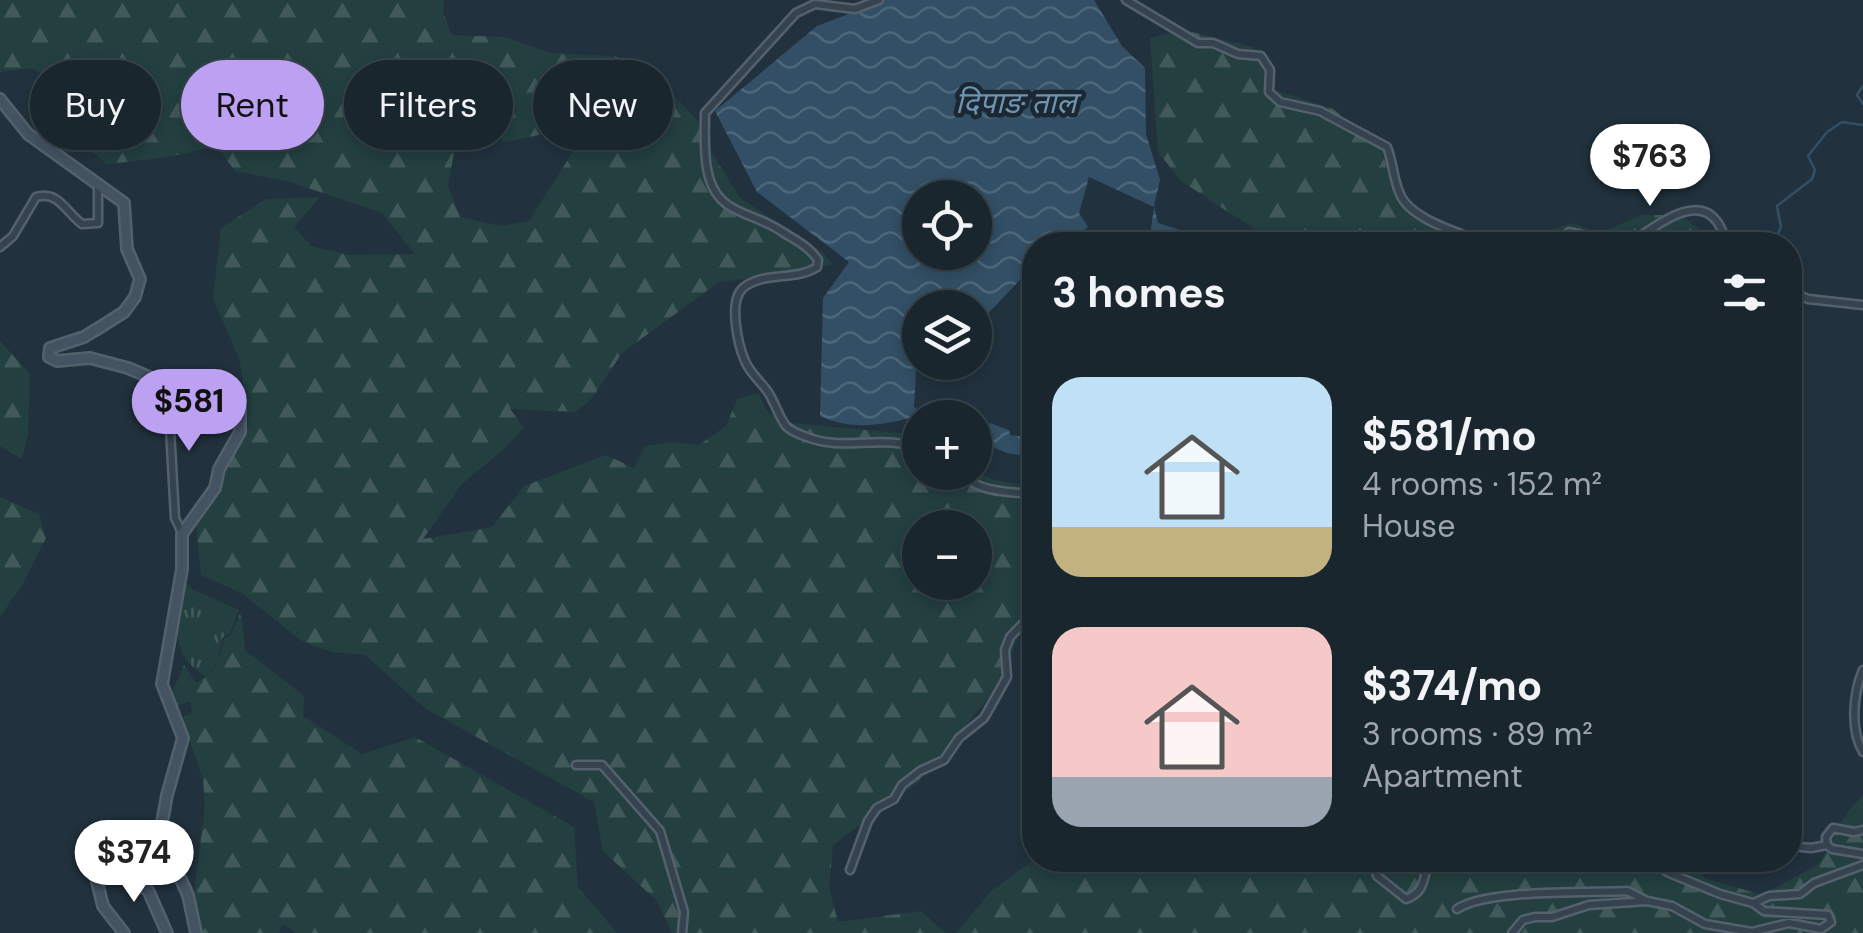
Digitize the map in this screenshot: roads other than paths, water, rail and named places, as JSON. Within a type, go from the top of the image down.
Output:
[{"type":"main road","points":[[0,100],[28,134],[124,203],[126,244],[140,279],[139,288],[124,312],[84,337],[54,344],[49,357],[61,362],[90,358],[128,368],[158,384],[226,385],[240,409],[239,440],[220,469],[215,488],[182,534],[182,569],[162,684],[183,738],[160,834],[188,895],[196,933]]},
{"type":"main road","points":[[124,933],[103,906],[90,853],[93,848],[104,856],[111,870],[148,890],[167,933]]},
{"type":"street","points":[[879,0],[855,10],[814,4],[787,21],[704,113],[704,152],[711,186],[727,206],[775,226],[818,260],[817,267],[806,273],[752,282],[739,291],[736,300],[736,324],[746,365],[768,392],[782,422],[792,430],[832,444],[890,440],[902,444]]},
{"type":"street","points":[[1126,0],[1198,43],[1213,43],[1238,54],[1261,56],[1270,70],[1269,92],[1280,102],[1320,111],[1386,146],[1401,198],[1444,228],[1462,232]]},
{"type":"street","points":[[0,247],[12,236],[36,198],[46,194],[55,197],[82,224],[98,223],[98,184]]},
{"type":"street","points":[[1647,232],[1688,210],[1704,212],[1717,220],[1722,232]]},
{"type":"street","points":[[1802,297],[1863,305]]},
{"type":"street","points":[[158,384],[157,398],[169,411],[174,518],[182,534]]},
{"type":"street","points":[[989,490],[1022,494]]},
{"type":"street","points":[[850,870],[876,808],[894,798],[902,785],[920,771],[944,760],[959,738],[984,718],[1007,677],[1005,650],[1010,637],[1022,625]]},
{"type":"street","points":[[1863,670],[1858,682],[1855,740],[1863,752]]},
{"type":"street","points":[[576,765],[602,765],[660,831],[684,912],[682,933]]},
{"type":"street","points":[[1827,845],[1826,837],[1833,828],[1863,830]]},
{"type":"street","points":[[1802,847],[1827,845],[1863,854]]},
{"type":"street","points":[[1754,904],[1769,896],[1800,894],[1814,882],[1863,865]]},
{"type":"street","points":[[1376,872],[1406,900],[1417,895],[1426,872]]},
{"type":"street","points":[[1512,933],[1523,920],[1534,916],[1552,917],[1589,905],[1647,901],[1672,906],[1705,924],[1752,932],[1781,924],[1820,929],[1831,922],[1828,916],[1764,911],[1667,872]]},
{"type":"street","points":[[1457,909],[1467,902],[1490,898],[1627,891],[1647,901]]},
{"type":"street","points":[[1781,924],[1798,933]]},
{"type":"water","name":"दिपाङ ताल","points":[[885,0],[1094,0],[1122,46],[1145,68],[1146,134],[1160,180],[1154,206],[1158,223],[1186,232],[1150,232],[1154,207],[1089,177],[1079,213],[1088,227],[1083,232],[1022,232],[1022,278],[992,309],[992,290],[902,290],[902,380],[916,380],[914,400],[902,400],[902,420],[866,425],[842,423],[820,416],[823,298],[849,262],[757,192],[715,111],[817,26]]},
{"type":"water","points":[[992,424],[1009,430],[1010,435],[1022,436],[1022,456],[992,447]]},
{"type":"waterway","points":[[1863,86],[1857,95],[1863,104]]},
{"type":"waterway","points":[[1779,232],[1777,206],[1812,179],[1815,170],[1808,156],[1827,132],[1842,122],[1863,125]]}]
